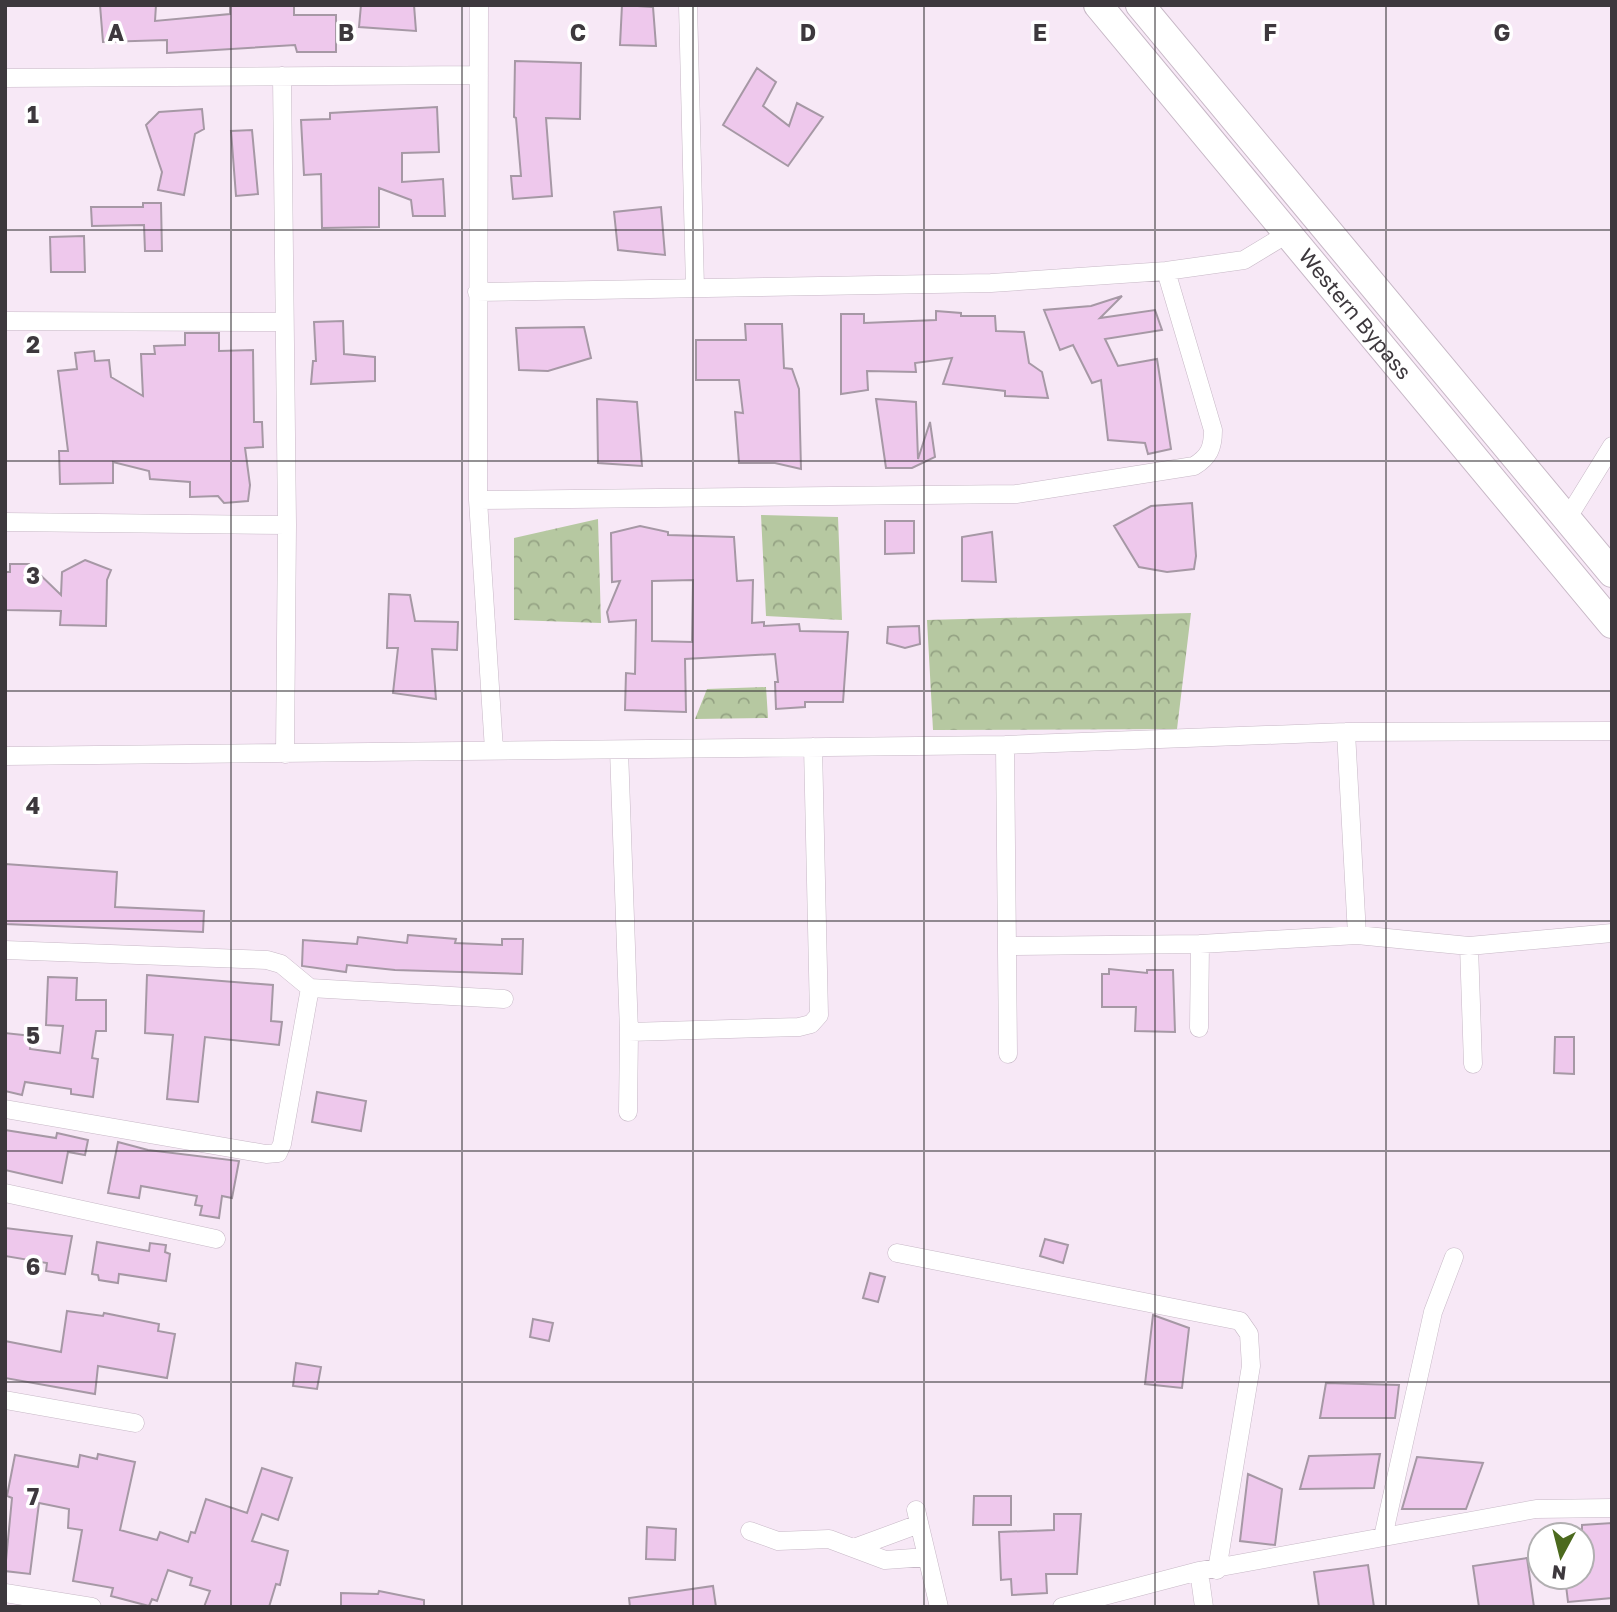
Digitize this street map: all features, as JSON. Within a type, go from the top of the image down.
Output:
[{"type":"main road","name":"Western Bypass","points":[[1098,5],[1612,624]]},
{"type":"main road","name":"Western Bypass","points":[[1140,5],[1612,573]]},
{"type":"street","points":[[479,5],[478,500],[494,750]]},
{"type":"street","points":[[688,5],[695,288]]},
{"type":"street","points":[[5,78],[478,75]]},
{"type":"street","points":[[282,76],[285,754]]},
{"type":"street","points":[[477,292],[991,283],[1166,271],[1244,260],[1287,234]]},
{"type":"street","points":[[478,500],[1016,494],[1194,466],[1207,458],[1213,445],[1213,430],[1166,271]]},
{"type":"street","points":[[5,321],[284,322]]},
{"type":"street","points":[[1567,519],[1612,446]]},
{"type":"street","points":[[5,522],[286,524]]},
{"type":"street","points":[[5,755],[1005,745],[1346,732],[1612,731]]},
{"type":"street","points":[[1346,732],[1357,935]]},
{"type":"street","points":[[1005,745],[1008,1054]]},
{"type":"street","points":[[629,1032],[799,1027],[811,1024],[819,1015],[813,747]]},
{"type":"street","points":[[619,750],[629,1032],[628,1112]]},
{"type":"street","points":[[1007,946],[1200,944],[1357,935],[1469,946],[1612,933]]},
{"type":"street","points":[[1199,1028],[1200,944]]},
{"type":"street","points":[[1469,946],[1473,1063]]},
{"type":"street","points":[[5,950],[267,960],[281,964],[310,988],[504,999]]},
{"type":"street","points":[[5,1109],[266,1154],[278,1153],[282,1144],[310,988]]},
{"type":"street","points":[[5,1193],[216,1239]]},
{"type":"street","points":[[897,1253],[1240,1321],[1249,1334],[1251,1366],[1217,1570]]},
{"type":"street","points":[[1383,1537],[1433,1312],[1454,1257]]},
{"type":"street","points":[[5,1400],[135,1423]]},
{"type":"street","points":[[1062,1607],[1199,1571],[1217,1570],[1536,1509],[1612,1508]]},
{"type":"street","points":[[854,1548],[917,1517],[939,1607]]},
{"type":"street","points":[[750,1531],[778,1541],[829,1539],[885,1560],[927,1557]]},
{"type":"street","points":[[1199,1571],[1205,1607]]},
{"type":"street","points":[[5,1592],[92,1607]]},
{"type":"green space","points":[[761,515],[838,517],[842,620],[766,616]]},
{"type":"green space","points":[[598,519],[601,623],[514,620],[514,538]]},
{"type":"green space","points":[[1191,613],[1177,729],[933,730],[927,620]]},
{"type":"green space","points":[[766,687],[768,718],[695,719],[707,689]]},
{"type":"building","points":[[100,5],[156,5],[155,21],[230,14],[230,5],[294,5],[294,15],[336,15],[336,52],[297,52],[295,45],[167,53],[167,40],[103,42]]},
{"type":"building","points":[[361,5],[414,5],[416,31],[359,27]]},
{"type":"building","points":[[622,5],[653,7],[656,46],[620,45]]},
{"type":"building","points":[[515,61],[581,63],[580,119],[546,118],[552,196],[513,199],[511,176],[521,176],[514,117]]},
{"type":"building","points":[[757,68],[776,82],[763,106],[789,126],[797,103],[823,117],[788,166],[723,125]]},
{"type":"building","points":[[437,107],[439,152],[402,153],[402,182],[443,179],[445,216],[413,216],[411,200],[379,188],[379,227],[322,228],[321,174],[304,175],[301,120],[330,119],[330,113]]},
{"type":"building","points":[[202,109],[204,129],[195,134],[184,195],[158,190],[162,172],[146,125],[159,112]]},
{"type":"building","points":[[252,130],[258,194],[236,196],[231,131]]},
{"type":"building","points":[[143,203],[161,203],[162,251],[145,251],[144,225],[92,226],[91,207],[143,207]]},
{"type":"building","points":[[661,207],[665,255],[618,250],[614,212]]},
{"type":"building","points":[[84,236],[85,272],[51,272],[50,237]]},
{"type":"building","points":[[1122,296],[1100,318],[1155,310],[1162,330],[1105,339],[1118,366],[1157,359],[1171,449],[1148,454],[1145,443],[1108,440],[1101,380],[1092,383],[1073,345],[1060,350],[1044,310],[1091,306]]},
{"type":"building","points":[[936,311],[961,313],[961,316],[995,316],[996,331],[1024,332],[1029,363],[1042,372],[1048,398],[1005,396],[1005,391],[943,384],[952,358],[915,363],[916,372],[867,371],[868,390],[841,394],[841,314],[864,314],[864,323],[936,320]]},
{"type":"building","points":[[343,321],[344,354],[375,357],[375,381],[311,384],[313,361],[316,361],[314,322]]},
{"type":"building","points":[[745,324],[782,324],[784,368],[792,369],[799,389],[801,469],[775,463],[739,463],[735,412],[743,413],[739,380],[696,380],[696,340],[746,340]]},
{"type":"building","points":[[584,327],[591,358],[548,371],[519,370],[516,328]]},
{"type":"building","points":[[185,333],[219,333],[219,351],[253,350],[254,422],[262,422],[263,447],[245,448],[250,485],[248,501],[224,503],[218,496],[190,497],[190,482],[150,479],[149,471],[113,462],[113,483],[60,484],[59,451],[68,451],[58,371],[77,369],[75,353],[94,351],[95,361],[109,360],[111,377],[143,396],[141,354],[155,354],[154,346],[185,345]]},
{"type":"building","points":[[597,399],[637,402],[642,466],[598,463]]},
{"type":"building","points":[[876,399],[916,402],[918,459],[930,422],[935,457],[912,468],[886,468]]},
{"type":"building","points":[[1192,503],[1196,556],[1194,569],[1167,572],[1139,567],[1114,526],[1151,506]]},
{"type":"building","points":[[885,521],[914,521],[914,553],[885,554]]},
{"type":"building","points":[[640,526],[668,532],[668,535],[734,537],[737,581],[753,580],[752,623],[764,622],[764,626],[799,624],[800,631],[848,632],[843,702],[805,702],[805,707],[776,709],[775,682],[778,682],[775,654],[685,659],[686,712],[625,710],[626,673],[635,674],[636,620],[609,622],[607,612],[620,581],[612,582],[611,533]],"holes":[[[693,580],[692,642],[652,641],[652,581]]]},
{"type":"building","points":[[992,532],[996,582],[962,581],[962,537]]},
{"type":"building","points":[[85,560],[111,570],[107,580],[106,626],[60,625],[61,611],[5,610],[5,572],[10,572],[10,564],[29,564],[61,595],[62,572]]},
{"type":"building","points":[[389,594],[410,595],[415,621],[458,622],[457,650],[432,649],[436,699],[393,693],[398,648],[387,648]]},
{"type":"building","points":[[919,626],[920,644],[905,648],[887,643],[888,627]]},
{"type":"building","points":[[5,864],[117,872],[115,907],[204,911],[203,932],[5,924]]},
{"type":"building","points":[[408,935],[456,939],[455,943],[502,945],[502,939],[523,939],[522,974],[395,970],[347,965],[346,972],[302,966],[303,940],[357,944],[358,937],[407,943]]},
{"type":"building","points":[[1109,969],[1147,973],[1147,970],[1173,970],[1175,1032],[1135,1031],[1136,1007],[1102,1007],[1102,974],[1109,974]]},
{"type":"building","points":[[147,975],[273,985],[271,1021],[282,1022],[279,1045],[205,1037],[198,1102],[167,1099],[173,1035],[145,1033]]},
{"type":"building","points":[[48,977],[77,978],[76,1000],[106,1000],[106,1031],[96,1031],[92,1058],[98,1059],[93,1097],[71,1094],[71,1089],[25,1082],[22,1095],[5,1091],[5,1033],[32,1036],[30,1049],[60,1053],[63,1026],[46,1025]]},
{"type":"building","points":[[1555,1037],[1574,1037],[1574,1074],[1554,1073]]},
{"type":"building","points":[[317,1092],[366,1101],[361,1131],[312,1122]]},
{"type":"building","points":[[5,1130],[56,1138],[57,1133],[88,1140],[85,1155],[68,1152],[62,1183],[5,1170]]},
{"type":"building","points":[[118,1142],[148,1150],[239,1161],[232,1198],[222,1196],[219,1218],[200,1215],[202,1206],[195,1205],[197,1196],[141,1186],[139,1198],[108,1193]]},
{"type":"building","points":[[5,1228],[72,1236],[65,1274],[46,1271],[47,1263],[5,1256]]},
{"type":"building","points":[[1045,1239],[1068,1245],[1063,1263],[1040,1256]]},
{"type":"building","points":[[97,1242],[149,1251],[150,1243],[166,1245],[165,1252],[170,1254],[166,1281],[119,1274],[118,1283],[99,1280],[98,1275],[92,1274]]},
{"type":"building","points":[[870,1273],[885,1277],[878,1302],[863,1298]]},
{"type":"building","points":[[67,1311],[103,1316],[104,1313],[159,1324],[158,1331],[175,1334],[167,1378],[98,1366],[95,1394],[5,1378],[5,1341],[61,1352]]},
{"type":"building","points":[[1153,1315],[1189,1328],[1182,1388],[1145,1384]]},
{"type":"building","points":[[533,1319],[553,1323],[549,1341],[530,1337]]},
{"type":"building","points":[[296,1363],[321,1367],[317,1389],[293,1386]]},
{"type":"building","points":[[1326,1383],[1399,1385],[1395,1418],[1320,1418]]},
{"type":"building","points":[[98,1454],[135,1462],[120,1530],[157,1540],[160,1532],[188,1542],[191,1532],[195,1533],[206,1499],[247,1513],[262,1468],[292,1478],[278,1520],[262,1514],[252,1541],[288,1551],[280,1585],[276,1584],[269,1607],[204,1607],[210,1591],[190,1585],[192,1578],[168,1570],[157,1601],[152,1599],[149,1606],[111,1596],[113,1588],[73,1581],[82,1530],[68,1528],[69,1509],[39,1503],[30,1574],[5,1571],[12,1498],[7,1496],[15,1455],[78,1467],[80,1455],[97,1459]]},
{"type":"building","points":[[1380,1454],[1374,1488],[1300,1489],[1309,1456]]},
{"type":"building","points":[[1417,1457],[1483,1463],[1466,1509],[1402,1509]]},
{"type":"building","points":[[1248,1474],[1282,1489],[1275,1545],[1240,1541]]},
{"type":"building","points":[[974,1496],[1011,1496],[1011,1525],[973,1525]]},
{"type":"building","points":[[1054,1514],[1081,1514],[1077,1574],[1046,1574],[1047,1593],[1012,1595],[1011,1579],[1001,1580],[999,1532],[1054,1530]]},
{"type":"building","points":[[1612,1523],[1612,1598],[1568,1602],[1567,1591],[1596,1591],[1596,1524]]},
{"type":"building","points":[[647,1527],[676,1529],[675,1560],[646,1559]]},
{"type":"building","points":[[1526,1558],[1526,1591],[1532,1591],[1534,1607],[1479,1607],[1473,1566]]},
{"type":"building","points":[[1368,1565],[1374,1607],[1319,1607],[1314,1572]]},
{"type":"building","points":[[713,1586],[716,1607],[630,1607],[629,1598]]},
{"type":"building","points":[[379,1591],[424,1600],[424,1607],[341,1607],[341,1593],[378,1594]]}]
